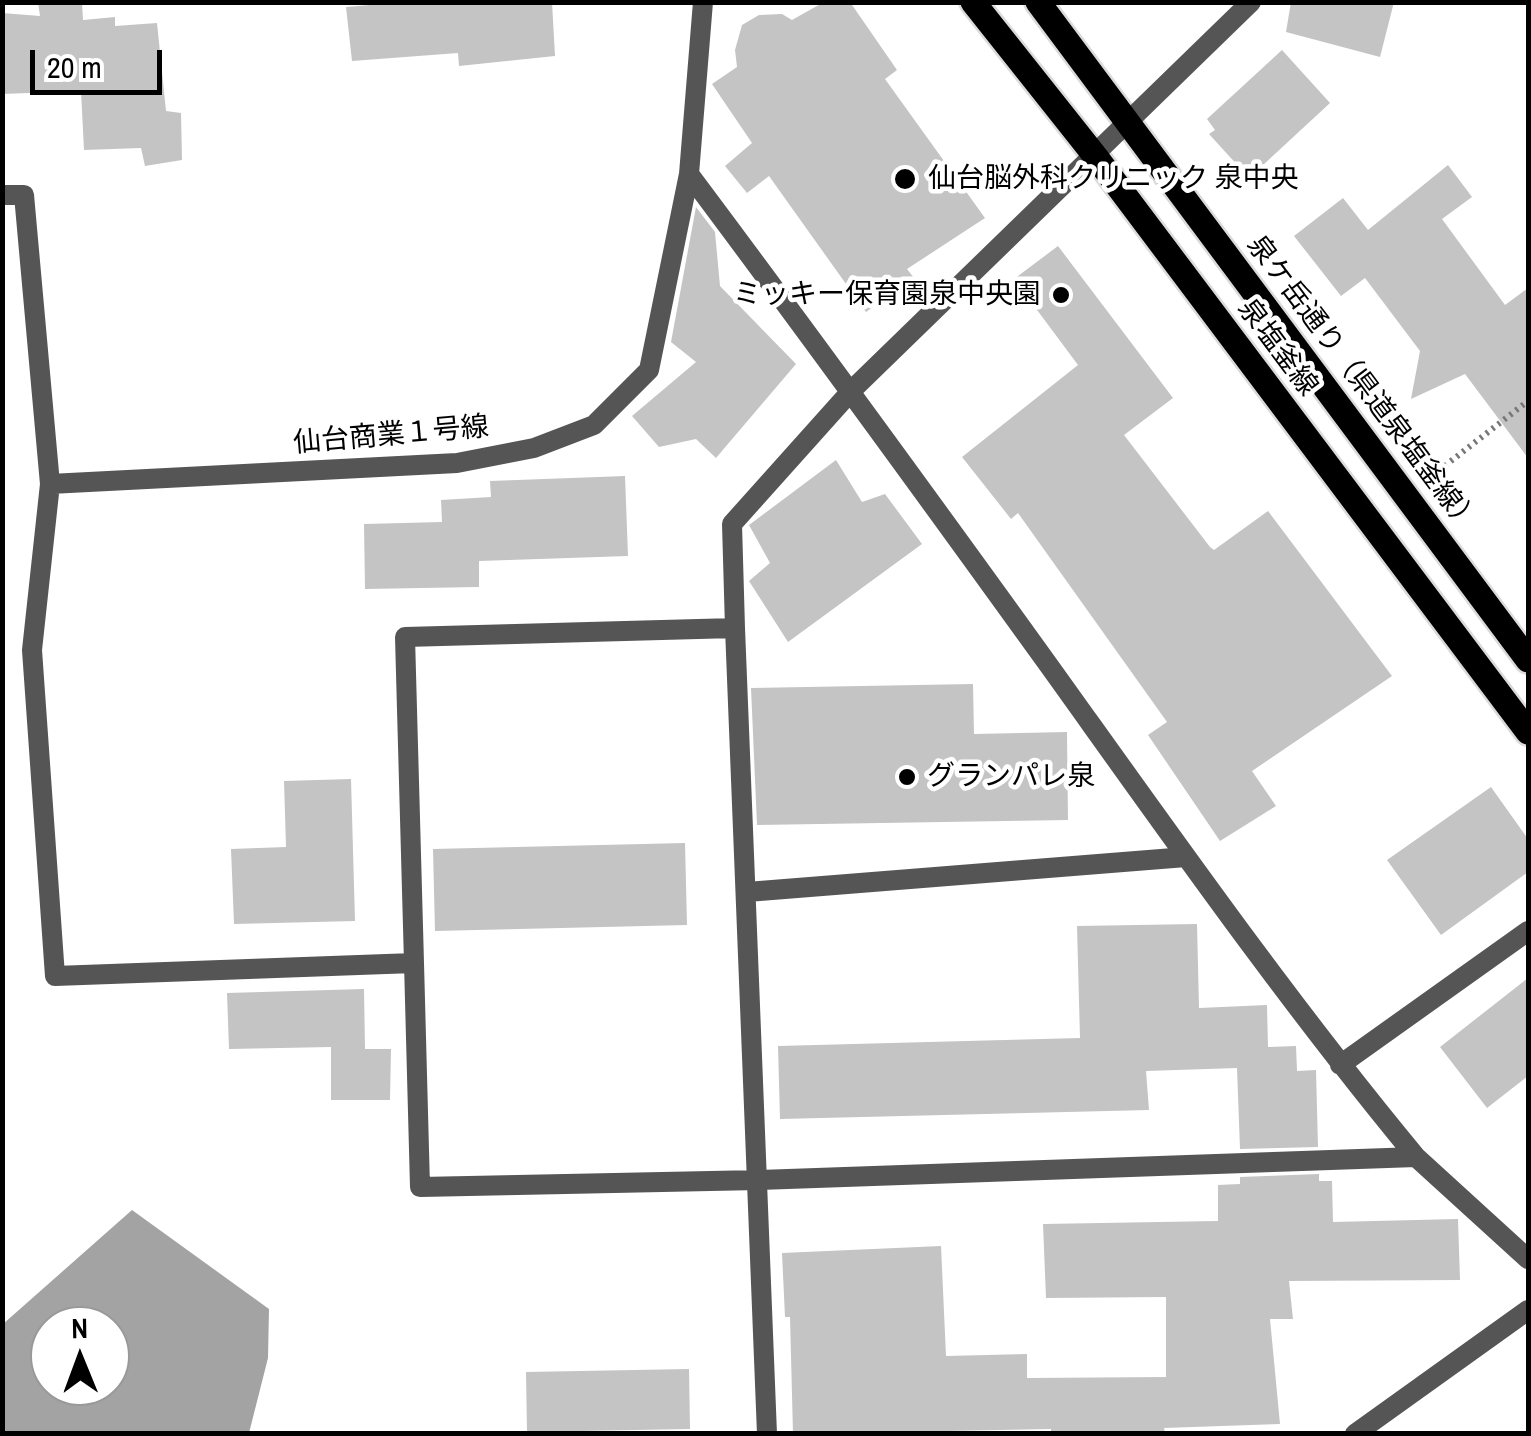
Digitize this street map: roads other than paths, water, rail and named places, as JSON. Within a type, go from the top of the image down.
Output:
[{"type":"main road","name":"泉塩釜線","points":[[973,2],[1096,157],[1528,732]]},
{"type":"main road","name":"泉ケ岳通り（県道泉塩釜線）","points":[[1038,2],[1528,660]]},
{"type":"street","name":"仙台商業１号線","points":[[50,484],[457,463],[534,448],[594,425],[649,370],[689,174],[703,2]]},
{"type":"street","points":[[767,1434],[732,524],[852,390],[1096,157],[1251,2]]},
{"type":"street","points":[[689,174],[852,390],[1340,1065],[1416,1157],[1528,1259]]},
{"type":"street","points":[[2,195],[24,195],[50,484],[32,650],[55,976],[414,963]]},
{"type":"street","points":[[735,628],[405,637],[420,1187],[759,1180],[1416,1157]]},
{"type":"street","points":[[747,892],[1186,857]]},
{"type":"street","points":[[1340,1065],[1528,931]]},
{"type":"street","points":[[1356,1434],[1528,1310]]},
{"type":"place","name":"仙台脳外科クリニック 泉中央","points":[[905,179]]},
{"type":"place","name":"ミッキー保育園泉中央園","points":[[1061,295]]},
{"type":"place","name":"グランパレ泉","points":[[907,777]]}]
